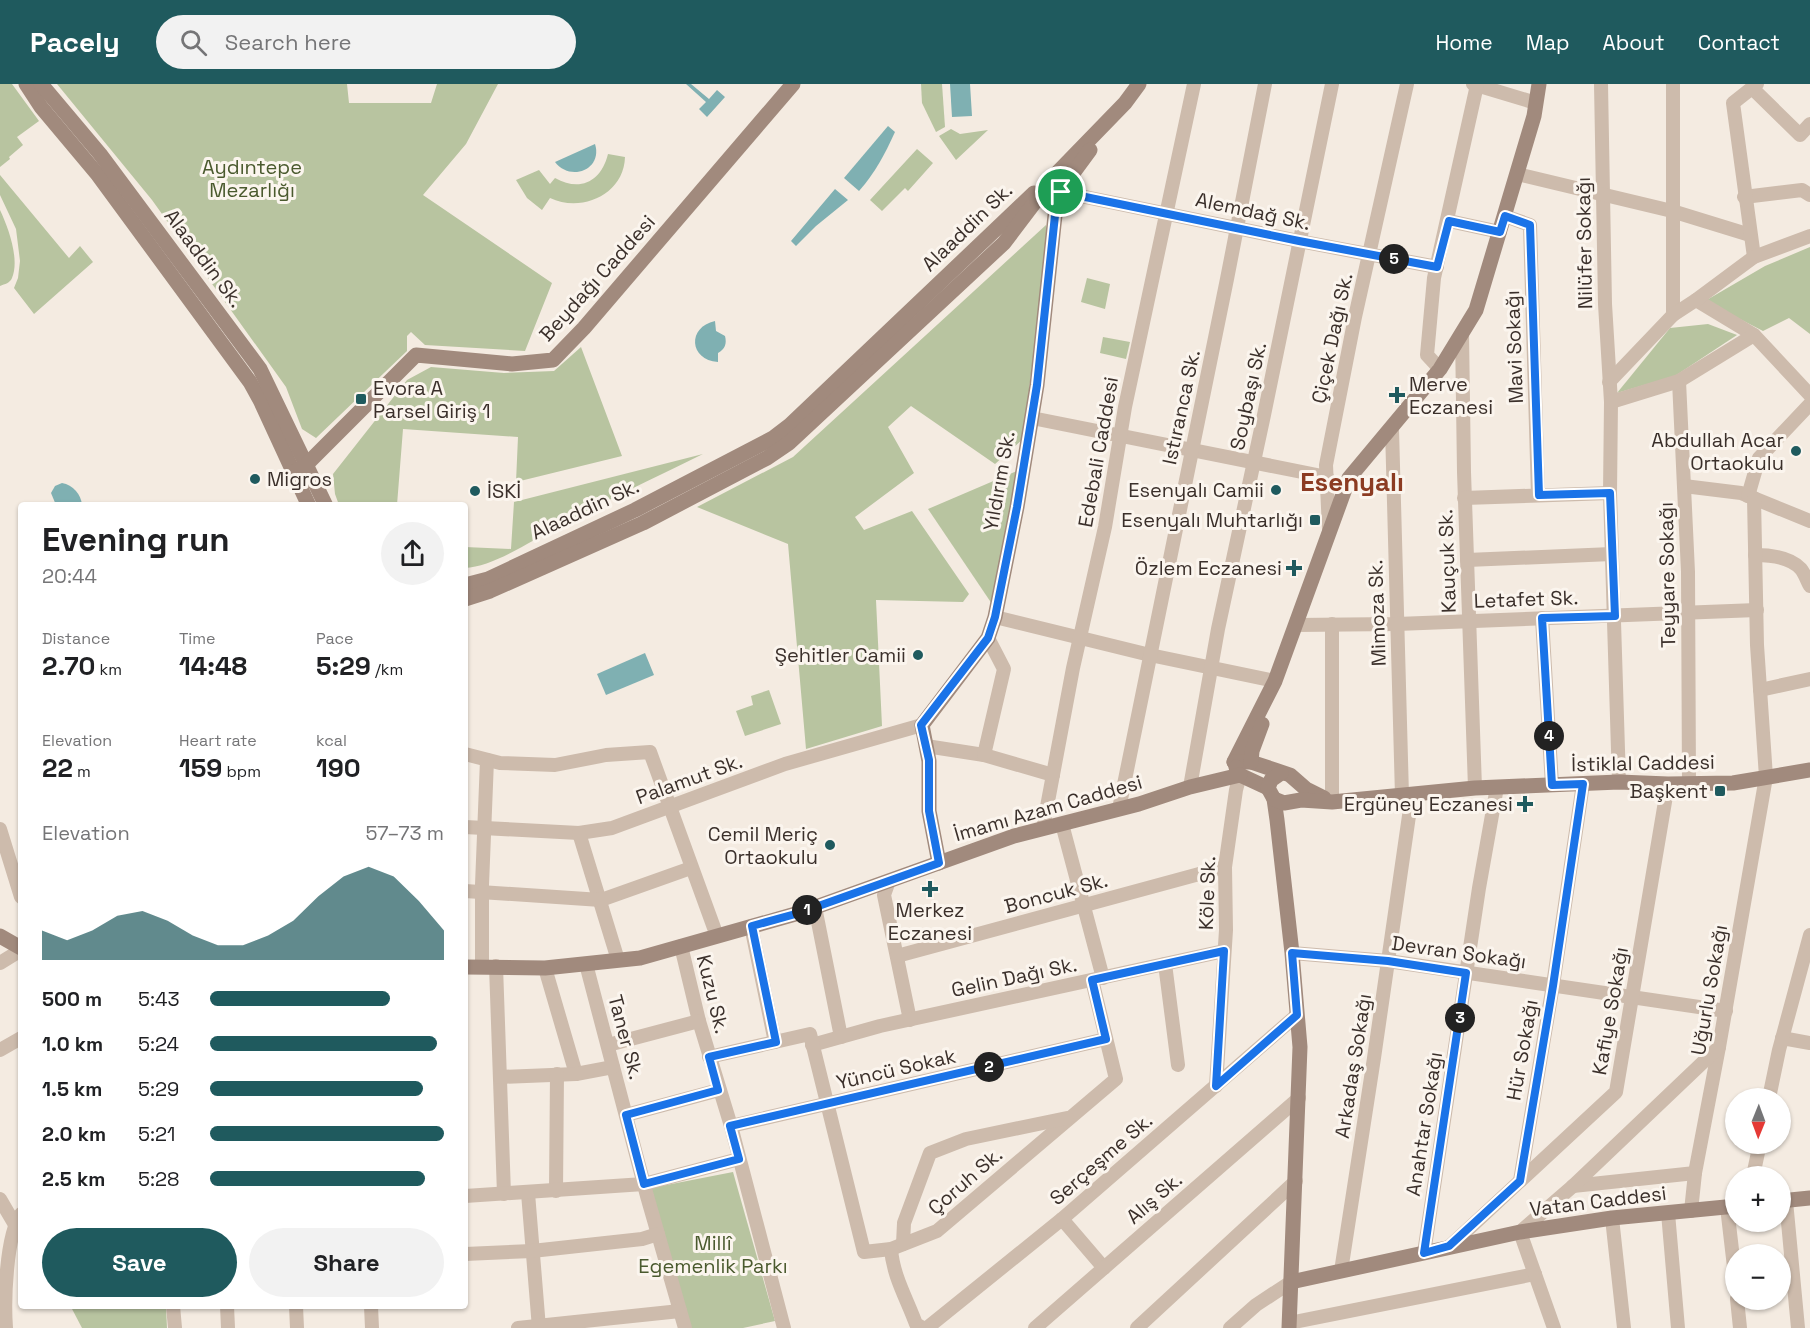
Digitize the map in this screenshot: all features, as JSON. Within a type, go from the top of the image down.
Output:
[{"type":"street","name":"Alaaddin Sk.","points":[[26,84],[41,107],[98,175],[250,382],[300,469],[323,502]]},
{"type":"street","name":"Alaaddin Sk.","points":[[41,84],[100,154],[260,369],[272,391],[300,469],[308,502]]},
{"type":"street","name":"Beydağı Caddesi","points":[[300,469],[416,355],[512,364],[553,360],[584,328],[794,84]]},
{"type":"street","name":"Yıldırım Sk.","points":[[1057,173],[1086,148],[1139,84]]},
{"type":"street","name":"Edebali Caddesi","points":[[1043,828],[1080,636],[1105,527],[1120,436],[1194,84]]},
{"type":"street","name":"Istıranca Sk.","points":[[1119,809],[1238,227],[1264,84]]},
{"type":"street","name":"Soybaşı Sk.","points":[[1191,787],[1212,668],[1332,84]]},
{"type":"street","name":"Çiçek Dağı Sk.","points":[[1329,531],[1328,454],[1407,84]]},
{"type":"street","points":[[1237,768],[1275,681],[1349,478],[1440,369],[1476,310],[1517,174],[1539,84]]},
{"type":"street","name":"Nilüfer Sokağı","points":[[1601,84],[1619,782]]},
{"type":"street","points":[[1673,84],[1673,315]]},
{"type":"street","points":[[1440,369],[1427,355],[1437,267],[1449,221],[1475,85],[1536,103]]},
{"type":"street","points":[[1754,257],[1744,197],[1744,180],[1733,103],[1755,86],[1805,140],[1810,124]]},
{"type":"street","name":"Yıldırım Sk.","points":[[921,725],[988,638],[995,617],[1017,507],[1037,385],[1056,206],[1061,192],[1086,148]]},
{"type":"street","name":"Alaaddin Sk.","points":[[468,598],[490,591],[624,523],[767,458],[789,443],[1004,243],[1057,173]]},
{"type":"street","points":[[1517,174],[1672,211],[1750,235]]},
{"type":"street","points":[[1744,197],[1802,190],[1810,195]]},
{"type":"street","name":"Alemdağ Sk.","points":[[1061,192],[1437,267]]},
{"type":"street","name":"Mavi Sokağı","points":[[1505,216],[1530,225],[1539,495]]},
{"type":"street","points":[[1449,221],[1500,232]]},
{"type":"street","points":[[1609,382],[1673,315],[1754,257],[1810,236]]},
{"type":"street","points":[[163,265],[175,255]]},
{"type":"street","points":[[172,278],[186,269]]},
{"type":"street","points":[[1696,300],[1754,335],[1810,395]]},
{"type":"street","name":"Kauçuk Sk.","points":[[1462,333],[1464,498],[1474,788]]},
{"type":"street","points":[[1611,402],[1679,381],[1754,335]]},
{"type":"street","name":"Teyyare Sokağı","points":[[1679,381],[1688,572],[1689,784]]},
{"type":"street","name":"Uğurlu Sokağı","points":[[1690,1210],[1766,777],[1751,497],[1759,458],[1810,404]]},
{"type":"street","points":[[1032,418],[1327,477]]},
{"type":"street","name":"Mimoza Sk.","points":[[1392,429],[1397,624],[1407,796]]},
{"type":"street","points":[[1684,486],[1741,493],[1810,521]]},
{"type":"street","points":[[1464,498],[1610,493]]},
{"type":"street","name":"Alaaddin Sk.","points":[[468,584],[488,579],[624,523]]},
{"type":"street","points":[[1467,560],[1612,554]]},
{"type":"street","points":[[1755,555],[1772,555],[1790,561],[1800,569],[1810,586]]},
{"type":"street","name":"Letafet Sk.","points":[[1296,625],[1397,624],[1757,610]]},
{"type":"street","points":[[995,617],[1150,655],[1275,681]]},
{"type":"street","points":[[1542,618],[1552,785]]},
{"type":"street","points":[[1237,768],[1251,762],[1290,775],[1305,789],[1332,802],[1332,624]]},
{"type":"street","points":[[984,755],[1004,669],[988,638]]},
{"type":"street","points":[[1760,690],[1810,679]]},
{"type":"street","points":[[1251,762],[1252,751],[1273,698],[1275,681]]},
{"type":"street","points":[[921,725],[929,760],[929,811],[939,863]]},
{"type":"street","name":"Palamut Sk.","points":[[468,827],[579,833],[612,828],[785,764],[921,725]]},
{"type":"street","points":[[926,746],[984,755],[1053,775]]},
{"type":"street","points":[[468,755],[500,763],[555,765],[606,755],[650,752],[717,936]]},
{"type":"street","points":[[487,760],[482,892],[500,1077],[504,1194]]},
{"type":"street","points":[[1237,768],[1280,798]]},
{"type":"street","name":"İmamı Azam Caddesi","points":[[468,967],[544,968],[640,958],[815,907],[1014,836],[1119,809],[1191,787],[1237,768]]},
{"type":"street","name":"Köle Sk.","points":[[1216,1086],[1224,951],[1225,867],[1237,768]]},
{"type":"street","name":"İstiklal Caddesi","points":[[1280,798],[1332,802],[1474,788],[1619,782],[1733,783],[1810,770]]},
{"type":"street","points":[[1281,773],[1270,780],[1280,798],[1280,849],[1300,1047],[1289,1326],[1534,1274]]},
{"type":"street","points":[[1280,798],[1298,790],[1297,781]]},
{"type":"street","name":"Hür Sokağı","points":[[1520,1181],[1553,986],[1583,784]]},
{"type":"street","name":"Kafiye Sokağı","points":[[1449,1246],[1616,1092],[1668,784]]},
{"type":"street","name":"Anahtar Sokağı","points":[[1424,1253],[1479,888],[1497,787]]},
{"type":"street","name":"Arkadaş Sokağı","points":[[1341,1271],[1388,961],[1407,796]]},
{"type":"street","name":"Çoruh Sk.","points":[[812,1045],[864,1252],[897,1246],[937,1232],[1116,1079],[1106,1039],[1084,905],[1062,824]]},
{"type":"street","points":[[0,829],[18,887]]},
{"type":"street","points":[[579,833],[618,960]]},
{"type":"street","name":"Boncuk Sk.","points":[[897,956],[1225,867]]},
{"type":"street","points":[[468,891],[601,900],[691,868]]},
{"type":"street","points":[[889,881],[884,895],[910,1020]]},
{"type":"street","points":[[815,907],[841,1037]]},
{"type":"street","points":[[752,926],[776,1042]]},
{"type":"street","points":[[1771,1088],[1782,1038],[1810,935]]},
{"type":"street","points":[[0,936],[18,947]]},
{"type":"street","name":"Kuzu Sk.","points":[[681,946],[699,1021],[739,1159],[781,1327]]},
{"type":"street","points":[[0,963],[18,951]]},
{"type":"street","name":"Gelin Dağı Sk.","points":[[812,1045],[910,1020],[1224,951]]},
{"type":"street","name":"Devran Sokağı","points":[[1292,953],[1388,961],[1726,1011]]},
{"type":"street","name":"Taner Sk.","points":[[586,964],[685,1328]]},
{"type":"street","points":[[1165,964],[1178,1065]]},
{"type":"street","points":[[544,968],[576,1074]]},
{"type":"street","name":"Serçeşme Sk.","points":[[927,1328],[1062,1219],[1297,1015]]},
{"type":"street","points":[[608,1045],[699,1021]]},
{"type":"street","points":[[709,1057],[810,1034],[812,1045]]},
{"type":"street","points":[[1782,1038],[1810,1043]]},
{"type":"street","name":"Yüncü Sokak","points":[[730,1126],[1106,1039]]},
{"type":"street","points":[[0,1050],[18,1040]]},
{"type":"street","points":[[1554,1328],[1520,1232],[1573,1186],[1719,1047]]},
{"type":"street","points":[[500,1077],[576,1074],[613,1067]]},
{"type":"street","points":[[556,1191],[557,1074]]},
{"type":"street","points":[[626,1115],[718,1090]]},
{"type":"street","name":"Alış Sk.","points":[[1035,1328],[1299,1098]]},
{"type":"street","points":[[923,1328],[916,1324],[893,1266],[904,1223],[930,1153],[966,1139],[1070,1118]]},
{"type":"street","points":[[468,1196],[644,1184],[739,1159]]},
{"type":"street","points":[[1573,1186],[1695,1173]]},
{"type":"street","points":[[1137,1328],[1296,1181]]},
{"type":"street","points":[[528,1192],[539,1327]]},
{"type":"street","points":[[1791,1200],[1810,1198]]},
{"type":"street","points":[[0,1199],[18,1219],[4,1275],[6,1328]]},
{"type":"street","name":"Vatan Caddesi","points":[[1291,1282],[1520,1232],[1612,1218],[1725,1207]]},
{"type":"street","points":[[1668,1213],[1678,1328]]},
{"type":"street","points":[[1612,1218],[1624,1328]]},
{"type":"street","points":[[1062,1219],[1104,1268]]},
{"type":"street","points":[[1787,1232],[1798,1328]]},
{"type":"street","points":[[468,1254],[532,1251],[642,1239],[658,1234]]},
{"type":"street","points":[[1230,1328],[1256,1305],[1291,1282]]},
{"type":"street","points":[[173,1309],[176,1328]]},
{"type":"street","points":[[227,1309],[228,1328]]},
{"type":"street","points":[[296,1309],[297,1328]]},
{"type":"street","points":[[371,1309],[372,1328]]},
{"type":"street","points":[[1738,1310],[1740,1328]]},
{"type":"street","points":[[518,1328],[680,1311]]},
{"type":"green space","points":[[0,84],[12,84],[39,121],[17,137],[23,145],[0,167]]},
{"type":"green space","name":"Aydıntepe Mezarlığı","points":[[57,84],[347,84],[349,103],[431,103],[437,84],[498,84],[466,144],[423,195],[552,283],[525,351],[425,345],[411,332],[407,336],[407,351],[316,438],[302,429],[286,387],[152,200]]},
{"type":"green space","points":[[921,84],[942,84],[945,127],[936,132],[922,103]]},
{"type":"green space","points":[[951,129],[960,134],[988,130],[956,160],[939,136]]},
{"type":"green space","points":[[917,149],[933,163],[908,191],[905,188],[882,211],[870,200]]},
{"type":"green space","points":[[608,154],[625,157],[623,170],[609,191],[587,202],[562,202],[550,198],[542,210],[527,198],[516,180],[539,170],[550,184],[555,178],[564,182],[581,184],[595,178],[605,164]]},
{"type":"green space","points":[[0,175],[69,258],[80,246],[93,262],[34,314],[14,288],[20,261],[16,229],[0,195]]},
{"type":"green space","points":[[0,210],[9,234],[15,262],[11,280],[0,286]]},
{"type":"green space","points":[[1046,225],[1048,235],[1023,439],[995,464],[911,406],[888,427],[914,473],[855,517],[864,530],[912,511],[969,594],[963,602],[876,600],[882,726],[806,749],[788,544],[697,507],[793,457]]},
{"type":"green space","points":[[1810,247],[1810,334],[1789,318],[1763,331],[1705,301],[1765,266]]},
{"type":"green space","points":[[1087,278],[1110,284],[1105,309],[1081,302]]},
{"type":"green space","points":[[1708,324],[1737,335],[1675,376],[1617,393],[1670,328]]},
{"type":"green space","points":[[1103,337],[1130,342],[1126,359],[1100,353]]},
{"type":"green space","points":[[581,347],[622,456],[516,482],[518,437],[403,429],[397,502],[338,502],[333,474],[407,380],[431,367],[504,373],[554,371]]},
{"type":"green space","points":[[703,454],[593,508],[500,558],[468,567],[468,547],[511,549],[514,502]]},
{"type":"green space","points":[[1019,470],[992,604],[928,509]]},
{"type":"green space","points":[[769,690],[781,724],[745,736],[736,711],[753,705],[751,696]]},
{"type":"green space","name":"Millî Egemenlik Parkı","points":[[733,1172],[775,1321],[743,1328],[691,1328],[651,1188]]},
{"type":"green space","points":[[72,1309],[166,1309],[167,1328],[82,1328]]},
{"type":"water","points":[[686,84],[691,84],[709,99],[717,90],[725,97],[707,117],[699,109],[706,102]]},
{"type":"water","points":[[950,84],[970,84],[972,116],[952,117]]},
{"type":"water","points":[[888,126],[895,132],[879,163],[859,191],[844,178]]},
{"type":"water","points":[[595,144],[594,161],[584,170],[569,171],[561,168],[555,162]]},
{"type":"water","points":[[835,189],[848,200],[796,246],[791,241]]},
{"type":"water","points":[[715,321],[716,331],[726,339],[725,346],[718,353],[718,362],[701,356],[695,343],[700,330],[706,324]]},
{"type":"water","points":[[62,483],[70,486],[76,491],[81,502],[55,502],[51,493],[55,486]]},
{"type":"water","points":[[645,653],[654,675],[606,695],[597,674]]},
{"type":"place","name":"Merve Eczanesi","points":[[1397,395]]},
{"type":"place","name":"Evora A Parsel Giriş 1","points":[[361,399]]},
{"type":"place","name":"Abdullah Acar Ortaokulu","points":[[1796,451]]},
{"type":"place","name":"Migros","points":[[255,479]]},
{"type":"place","name":"Esenyalı Camii","points":[[1276,490]]},
{"type":"place","name":"İSKİ","points":[[475,491]]},
{"type":"place","name":"Esenyalı Muhtarlığı","points":[[1315,520]]},
{"type":"place","name":"Özlem Eczanesi","points":[[1294,568]]},
{"type":"place","name":"Şehitler Camii","points":[[918,655]]},
{"type":"place","name":"Başkent","points":[[1720,791]]},
{"type":"place","name":"Ergüney Eczanesi","points":[[1525,804]]},
{"type":"place","name":"Cemil Meriç Ortaokulu","points":[[830,845]]},
{"type":"place","name":"Merkez Eczanesi","points":[[930,889]]},
{"type":"district","name":"Esenyalı","points":[[1352,482]]},
{"type":"route","points":[[1061,192],[1437,267],[1449,221],[1500,232],[1505,216],[1530,225],[1539,495],[1610,493],[1615,616],[1542,618],[1552,785],[1583,784],[1553,986],[1520,1181],[1449,1246],[1424,1253],[1466,973],[1388,961],[1292,953],[1297,1015],[1216,1086],[1224,951],[1092,980],[1106,1039],[730,1126],[739,1159],[644,1184],[626,1115],[718,1090],[709,1057],[776,1042],[752,926],[799,913],[939,863],[929,811],[929,760],[921,725],[988,638],[995,617],[1017,507],[1037,385],[1056,206],[1061,192]]}]
